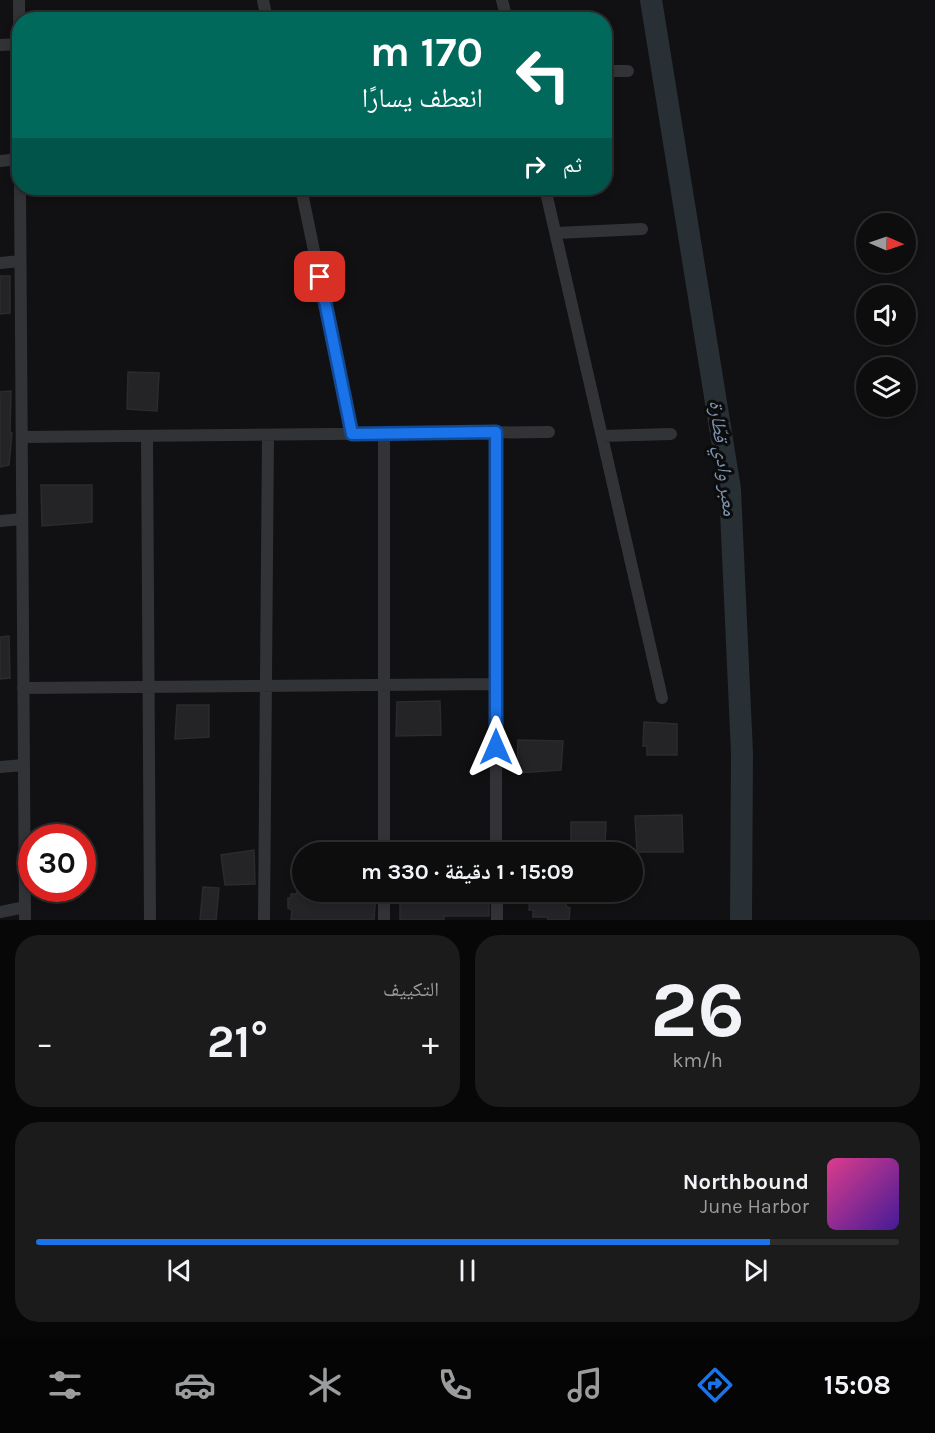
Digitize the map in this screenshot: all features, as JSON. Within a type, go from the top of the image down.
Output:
[{"type":"street","points":[[612,71],[628,71]]},
{"type":"street","points":[[0,912],[25,914],[20,195]]},
{"type":"street","points":[[302,195],[352,434]]},
{"type":"street","points":[[547,195],[662,698]]},
{"type":"street","points":[[556,233],[642,230]]},
{"type":"street","points":[[0,263],[20,261]]},
{"type":"street","points":[[496,432],[496,842]]},
{"type":"street","points":[[22,437],[549,432]]},
{"type":"street","points":[[384,434],[384,842]]},
{"type":"street","points":[[602,436],[672,434]]},
{"type":"street","points":[[264,920],[268,435]]},
{"type":"street","points":[[147,436],[150,920]]},
{"type":"street","points":[[0,521],[22,519]]},
{"type":"street","points":[[23,688],[496,684]]},
{"type":"street","points":[[0,767],[24,765]]},
{"type":"street","points":[[384,902],[384,920]]},
{"type":"street","points":[[496,902],[497,920]]},
{"type":"building","points":[[0,276],[10,276],[10,313],[0,314]]},
{"type":"building","points":[[128,372],[159,373],[157,411],[127,409]]},
{"type":"building","points":[[11,391],[10,433],[12,433],[9,465],[0,467],[0,392]]},
{"type":"building","points":[[41,485],[92,485],[92,522],[42,526]]},
{"type":"building","points":[[9,636],[10,678],[0,679],[0,637]]},
{"type":"building","points":[[440,701],[441,735],[396,736],[397,702]]},
{"type":"building","points":[[177,705],[209,705],[209,737],[175,739]]},
{"type":"building","points":[[644,722],[677,724],[677,755],[647,755],[647,746],[643,746]]},
{"type":"building","points":[[518,740],[563,741],[561,770],[517,773]]},
{"type":"building","points":[[682,815],[683,852],[643,852],[643,842],[636,842],[635,816]]},
{"type":"building","points":[[571,822],[606,822],[605,842],[571,842]]},
{"type":"building","points":[[254,850],[255,884],[225,885],[221,855]]},
{"type":"building","points":[[203,887],[219,888],[216,920],[200,920]]},
{"type":"building","points":[[291,894],[292,902],[375,902],[374,920],[291,920],[292,910],[288,908],[288,898],[291,898]]},
{"type":"building","points":[[400,902],[489,902],[489,916],[444,916],[444,920],[400,920]]},
{"type":"building","points":[[529,902],[566,902],[566,906],[570,908],[569,920],[533,917],[533,910],[529,910]]},
{"type":"waterway","name":"معبر وادي قطّارة","points":[[651,0],[730,489],[742,753],[741,920]]},
{"type":"route","points":[[320,277],[352,434],[496,432],[496,747]]}]
